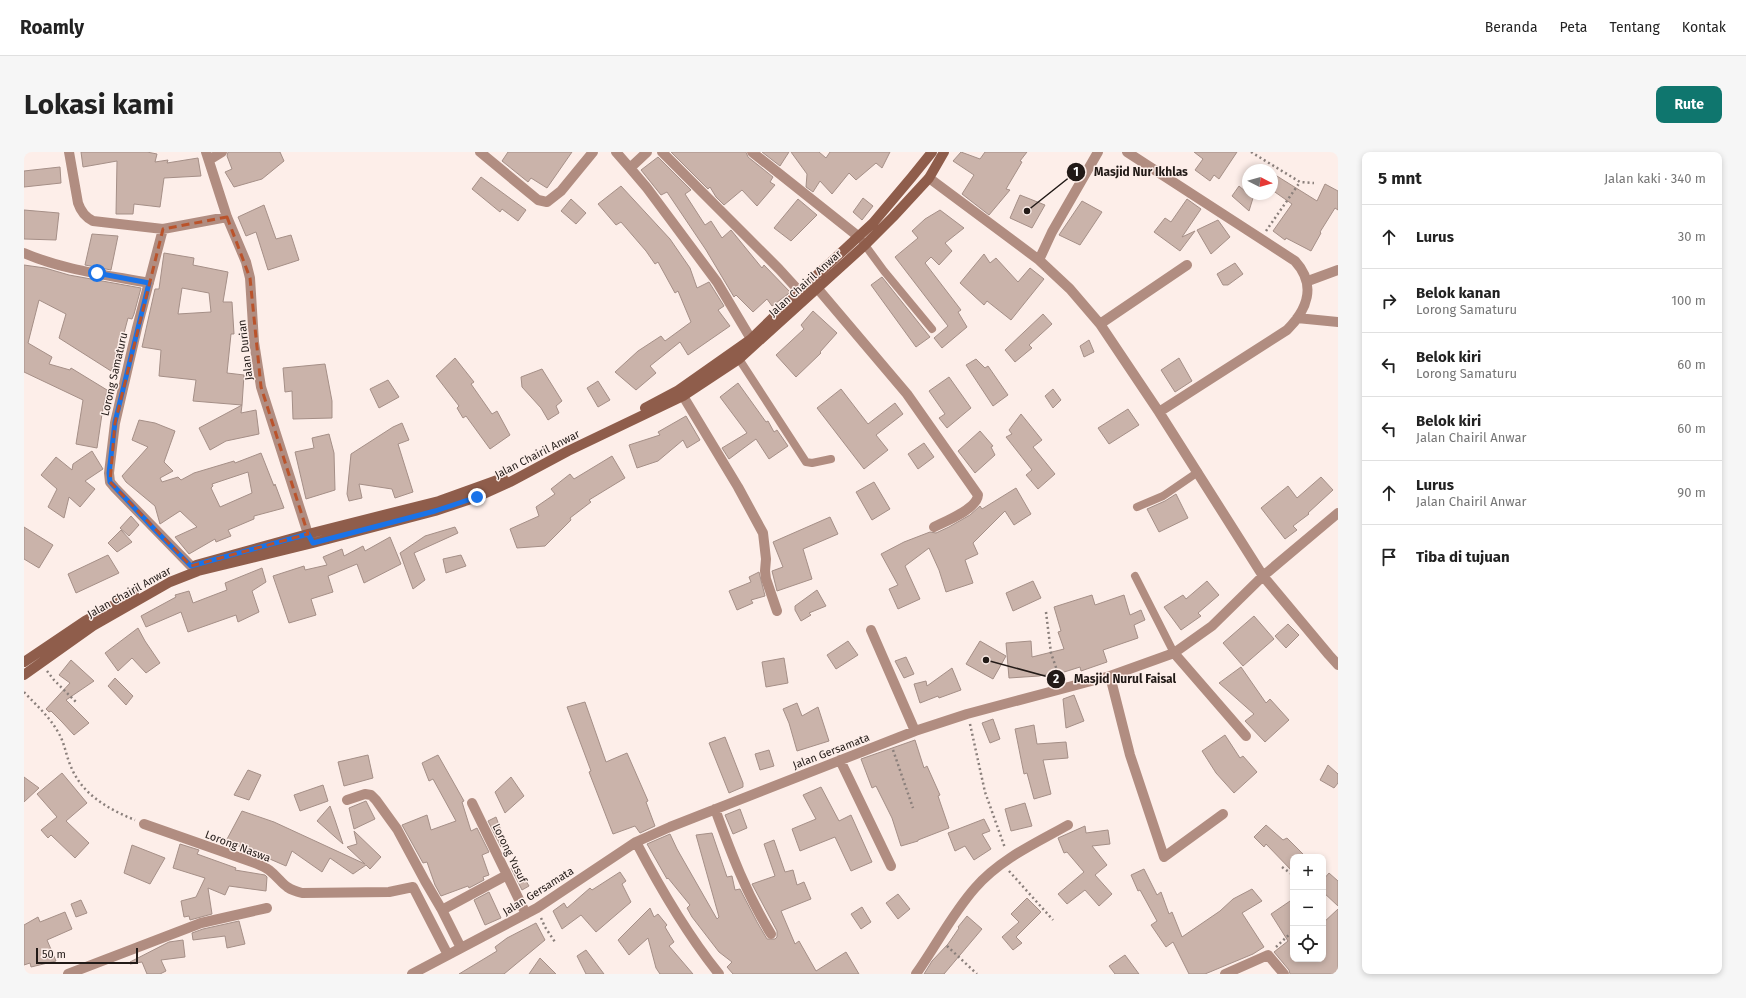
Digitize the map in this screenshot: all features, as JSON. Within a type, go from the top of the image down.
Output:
[{"type":"main road","name":"Jalan Chairil Anwar","points":[[24,675],[93,626],[170,582],[198,571],[435,511],[477,497],[510,482],[568,451],[683,396],[739,358],[818,289],[862,241],[932,152]]},
{"type":"main road","name":"Jalan Chairil Anwar","points":[[24,662],[84,622],[163,578],[191,566],[308,534],[439,501],[503,478],[677,391],[751,340],[800,292],[862,241],[893,218],[929,178],[944,152]]},
{"type":"street","points":[[69,152],[80,211],[93,221],[163,229],[227,217]]},
{"type":"street","points":[[207,156],[222,152]]},
{"type":"street","points":[[480,152],[542,202],[552,200],[561,191],[589,153]]},
{"type":"street","points":[[616,152],[648,188],[717,282],[751,340]]},
{"type":"street","points":[[630,168],[647,152]]},
{"type":"street","points":[[662,152],[800,292]]},
{"type":"street","points":[[752,152],[862,241]]},
{"type":"street","points":[[1039,260],[1052,232],[1098,152]]},
{"type":"street","points":[[1127,152],[1295,261],[1303,270],[1308,281],[1307,296],[1303,308],[1297,318],[1286,330],[1159,412]]},
{"type":"street","name":"Jalan Durian","points":[[207,156],[227,217],[246,262],[250,278],[254,342],[261,387],[308,534],[313,543]]},
{"type":"street","points":[[929,178],[1039,260],[1070,289],[1100,324],[1198,472],[1263,576],[1338,665]]},
{"type":"street","name":"Lorong Samaturu","points":[[163,229],[115,422],[110,478],[115,488],[191,566]]},
{"type":"street","points":[[24,252],[71,268],[149,283]]},
{"type":"street","points":[[1100,324],[1187,265]]},
{"type":"street","points":[[1308,281],[1338,270]]},
{"type":"street","points":[[818,289],[907,394],[978,495],[977,500],[972,506],[934,527]]},
{"type":"street","points":[[1297,318],[1338,322]]},
{"type":"street","points":[[683,396],[738,487],[763,533],[766,559],[766,580],[777,612]]},
{"type":"street","name":"Jalan Gersamata","points":[[412,974],[537,908],[636,842],[670,826],[915,731],[967,714],[1110,676],[1174,653],[1212,626],[1263,576],[1338,513]]},
{"type":"street","points":[[871,630],[915,731]]},
{"type":"street","points":[[1174,653],[1246,736]]},
{"type":"street","points":[[1110,676],[1130,755],[1164,857],[1223,814]]},
{"type":"street","points":[[840,760],[891,866]]},
{"type":"street","points":[[347,800],[365,794],[371,795],[376,800],[397,829],[425,882],[442,910],[461,948]]},
{"type":"street","name":"Lorong Yusuf","points":[[472,803],[526,914]]},
{"type":"street","points":[[715,809],[747,891],[757,912],[771,934]]},
{"type":"street","name":"Lorong Naswa","points":[[144,824],[269,869],[284,886],[292,891],[302,893],[389,892],[413,887],[425,882]]},
{"type":"street","points":[[916,974],[976,887],[1006,861],[1068,824]]},
{"type":"street","points":[[636,842],[658,884],[681,921],[719,974]]},
{"type":"street","points":[[442,910],[507,876]]},
{"type":"street","points":[[413,887],[448,954]]},
{"type":"street","points":[[68,974],[201,923],[267,908]]},
{"type":"street","points":[[1225,974],[1268,954],[1284,974]]},
{"type":"lane","points":[[862,241],[884,271],[932,329]]},
{"type":"lane","points":[[739,358],[806,462],[812,463],[831,460]]},
{"type":"lane","points":[[1137,507],[1163,496],[1198,472]]},
{"type":"lane","points":[[1135,576],[1174,653]]},
{"type":"path","points":[[1251,152],[1300,182],[1314,183]]},
{"type":"path","points":[[1262,240],[1267,230],[1300,182]]},
{"type":"path","points":[[1046,612],[1051,653],[1063,688]]},
{"type":"path","points":[[41,662],[54,680],[77,703]]},
{"type":"path","points":[[24,692],[49,717],[59,733],[72,770],[85,787],[101,803],[114,811],[144,824]]},
{"type":"path","points":[[967,714],[985,792],[1006,861],[1053,920]]},
{"type":"path","points":[[889,740],[914,808]]},
{"type":"path","points":[[1282,867],[1290,873]]},
{"type":"path","points":[[537,908],[545,927],[555,942]]},
{"type":"path","points":[[1268,954],[1290,934]]},
{"type":"path","points":[[940,939],[977,974]]},
{"type":"highlighted area","points":[[227,217],[250,278],[261,387],[308,534],[191,566],[110,482],[115,423],[163,229]]},
{"type":"building","points":[[81,152],[147,152],[157,154],[155,162],[168,160],[167,163],[198,158],[201,176],[164,178],[160,207],[134,204],[133,214],[116,214],[117,161],[83,167]]},
{"type":"building","points":[[228,152],[280,152],[284,161],[262,179],[234,187],[225,172],[232,169],[227,156]]},
{"type":"building","points":[[508,152],[572,152],[547,188],[531,178],[528,182],[502,161]]},
{"type":"building","points":[[671,152],[746,152],[748,157],[773,177],[770,182],[775,185],[757,206],[742,190],[724,205],[716,197],[710,187],[708,189]]},
{"type":"building","points":[[762,152],[789,152],[780,166]]},
{"type":"building","points":[[791,152],[819,152],[826,158],[830,152],[890,152],[882,168],[876,163],[856,180],[849,173],[832,194],[820,181],[813,192],[806,187],[807,174]]},
{"type":"building","points":[[961,152],[980,159],[985,152],[1027,152],[1020,161],[1022,162],[1006,189],[1010,190],[989,215],[962,194],[974,175],[953,161]]},
{"type":"building","points":[[1194,152],[1237,152],[1219,179],[1214,175],[1210,181],[1195,170],[1203,159]]},
{"type":"building","points":[[658,157],[691,190],[685,194],[705,225],[711,221],[722,238],[731,230],[762,268],[764,265],[790,292],[788,294],[772,306],[767,299],[753,312],[736,295],[734,297],[706,250],[667,192],[661,195],[641,170]]},
{"type":"building","points":[[60,167],[61,183],[24,187],[24,171]]},
{"type":"building","points":[[481,177],[526,210],[518,221],[502,209],[500,212],[472,189]]},
{"type":"building","points":[[1278,177],[1317,201],[1325,184],[1338,191],[1338,210],[1335,208],[1320,232],[1321,233],[1311,251],[1286,238],[1285,240],[1273,231],[1292,204],[1278,194]]},
{"type":"building","points":[[621,186],[670,239],[690,268],[697,288],[709,282],[724,306],[718,310],[730,326],[688,355],[680,342],[650,366],[656,373],[636,390],[615,372],[638,351],[661,336],[665,341],[691,322],[678,291],[675,293],[658,262],[655,264],[621,222],[616,225],[598,204]]},
{"type":"building","points":[[1239,186],[1242,189],[1242,200],[1252,200],[1249,211],[1232,196]]},
{"type":"building","points":[[1020,195],[1045,205],[1032,228],[1010,218]]},
{"type":"building","points":[[863,198],[873,206],[862,220],[853,212]]},
{"type":"building","points":[[571,199],[586,213],[576,224],[561,211]]},
{"type":"building","points":[[798,199],[817,215],[791,241],[774,228]]},
{"type":"building","points":[[1187,199],[1201,209],[1182,237],[1195,231],[1180,251],[1154,232],[1165,218],[1171,222]]},
{"type":"building","points":[[1082,201],[1102,212],[1080,245],[1059,235]]},
{"type":"building","points":[[264,205],[276,239],[291,235],[299,260],[268,270],[256,232],[246,236],[238,217]]},
{"type":"building","points":[[24,210],[59,213],[56,240],[24,239]]},
{"type":"building","points":[[940,210],[964,228],[945,243],[952,251],[939,265],[931,257],[925,263],[961,310],[958,312],[967,327],[942,348],[934,338],[948,326],[895,257],[918,238],[912,231],[925,219]]},
{"type":"building","points":[[1218,220],[1230,237],[1211,254],[1197,230]]},
{"type":"building","points":[[92,234],[118,236],[111,270],[85,265]]},
{"type":"building","points":[[164,253],[194,258],[193,265],[228,272],[223,302],[232,302],[234,334],[231,334],[227,373],[244,375],[242,405],[193,401],[196,380],[159,376],[161,350],[142,347],[155,289],[159,289]],"holes":[[[182,288],[209,293],[211,312],[178,314]]]},
{"type":"building","points":[[984,254],[990,263],[996,258],[1018,282],[1030,268],[1044,279],[1011,320],[987,301],[984,305],[960,283]]},
{"type":"building","points":[[1235,263],[1243,274],[1228,285],[1223,285],[1217,274]]},
{"type":"building","points":[[24,265],[141,288],[134,314],[132,319],[128,318],[120,348],[111,371],[59,338],[66,314],[39,300],[28,343],[52,357],[49,364],[70,370],[71,368],[107,390],[97,448],[76,444],[83,400],[24,372]]},
{"type":"building","points":[[882,277],[930,337],[916,347],[871,285]]},
{"type":"building","points":[[813,311],[837,333],[820,352],[821,353],[796,377],[776,355],[804,329],[801,325]]},
{"type":"building","points":[[1043,314],[1052,324],[1029,345],[1032,348],[1015,362],[1005,350]]},
{"type":"building","points":[[1089,340],[1094,352],[1084,357],[1080,346]]},
{"type":"building","points":[[455,358],[474,382],[471,384],[492,414],[497,411],[510,435],[490,449],[466,416],[463,418],[457,408],[459,406],[436,376]]},
{"type":"building","points":[[1179,358],[1192,381],[1175,392],[1161,370]]},
{"type":"building","points":[[976,359],[985,368],[988,366],[1008,395],[993,406],[966,365]]},
{"type":"building","points":[[325,364],[332,401],[332,418],[293,419],[292,391],[285,392],[283,368]]},
{"type":"building","points":[[542,369],[562,401],[556,406],[559,413],[548,420],[541,408],[522,387],[521,377]]},
{"type":"building","points":[[949,377],[971,408],[947,428],[939,418],[945,414],[929,391]]},
{"type":"building","points":[[388,380],[399,397],[379,408],[370,389]]},
{"type":"building","points":[[598,381],[610,400],[598,407],[587,388]]},
{"type":"building","points":[[738,383],[766,422],[768,421],[774,432],[777,430],[788,446],[769,459],[756,439],[729,459],[722,448],[747,433],[720,397]]},
{"type":"building","points":[[841,389],[868,424],[895,403],[903,414],[876,435],[888,450],[864,469],[817,408]]},
{"type":"building","points":[[1053,389],[1061,400],[1053,408],[1045,396]]},
{"type":"building","points":[[242,405],[241,413],[256,410],[259,434],[226,441],[210,450],[199,428]]},
{"type":"building","points":[[1128,409],[1139,425],[1109,444],[1098,428]]},
{"type":"building","points":[[1021,414],[1042,440],[1033,447],[1055,474],[1038,489],[1026,475],[1032,470],[1006,437],[1012,434],[1009,430]]},
{"type":"building","points":[[686,416],[700,440],[687,448],[683,440],[658,461],[637,468],[629,445],[660,435],[658,432]]},
{"type":"building","points":[[139,420],[155,423],[175,431],[164,462],[173,471],[160,478],[162,482],[178,477],[181,480],[194,473],[234,461],[235,463],[261,453],[284,508],[254,516],[254,519],[228,530],[231,536],[216,542],[215,539],[189,554],[175,537],[197,527],[180,511],[160,524],[155,506],[126,482],[122,476],[148,447],[132,440]],"holes":[[[248,472],[252,493],[220,507],[211,488],[213,486],[212,484]]]},
{"type":"building","points":[[402,423],[409,440],[398,444],[413,492],[395,498],[392,489],[359,484],[362,498],[349,501],[347,494],[351,454],[393,427]]},
{"type":"building","points":[[980,431],[993,446],[991,447],[995,455],[975,473],[958,451]]},
{"type":"building","points":[[329,434],[334,453],[335,490],[306,499],[295,452],[314,448],[312,438]]},
{"type":"building","points":[[924,443],[934,457],[918,469],[908,454]]},
{"type":"building","points":[[92,451],[103,469],[85,481],[95,489],[80,507],[69,497],[64,518],[48,507],[57,489],[41,475],[56,457],[72,470],[73,464]]},
{"type":"building","points":[[612,456],[625,478],[589,500],[591,502],[570,518],[571,520],[545,546],[517,548],[510,529],[539,516],[536,507],[555,494],[551,489],[570,474],[574,479]]},
{"type":"building","points":[[1321,477],[1333,490],[1308,513],[1309,514],[1293,526],[1297,530],[1285,539],[1261,508],[1288,486],[1297,498]]},
{"type":"building","points":[[874,482],[890,509],[872,520],[856,492]]},
{"type":"building","points":[[1016,488],[1031,514],[1014,525],[1005,511],[973,543],[978,554],[965,560],[973,583],[946,592],[939,570],[929,548],[905,566],[920,599],[898,609],[889,589],[898,585],[881,554],[904,542],[930,532],[936,533],[949,527],[970,515],[980,506],[982,509]]},
{"type":"building","points":[[1176,494],[1188,518],[1159,532],[1147,509]]},
{"type":"building","points":[[131,516],[139,525],[129,536],[120,528]]},
{"type":"building","points":[[830,517],[838,534],[803,549],[812,579],[777,591],[772,571],[783,567],[773,542]]},
{"type":"building","points":[[24,527],[53,545],[39,568],[24,559]]},
{"type":"building","points":[[455,527],[458,533],[414,553],[425,580],[413,589],[400,553],[425,536]]},
{"type":"building","points":[[121,530],[132,542],[117,552],[108,543]]},
{"type":"building","points":[[390,537],[401,564],[364,583],[357,564],[328,576],[333,592],[311,599],[316,615],[289,623],[273,576],[304,566],[305,570],[327,565],[323,557],[342,549],[344,556],[363,546],[365,551]]},
{"type":"building","points":[[108,555],[119,573],[76,593],[68,574]]},
{"type":"building","points":[[461,555],[466,566],[446,573],[443,559]]},
{"type":"building","points":[[262,568],[266,582],[252,591],[259,612],[238,622],[236,615],[188,632],[181,612],[146,627],[141,616],[176,597],[175,595],[189,591],[193,603],[227,590],[225,583]]},
{"type":"building","points":[[759,572],[765,596],[751,600],[753,603],[737,610],[729,591],[751,582],[749,577]]},
{"type":"building","points":[[1033,581],[1041,598],[1013,611],[1006,593]]},
{"type":"building","points":[[1207,581],[1219,595],[1198,613],[1201,616],[1181,630],[1164,607],[1183,595],[1186,599]]},
{"type":"building","points":[[817,590],[826,606],[809,613],[811,615],[801,621],[795,610],[795,606]]},
{"type":"building","points":[[1092,595],[1095,605],[1124,595],[1130,615],[1141,610],[1145,620],[1134,625],[1138,638],[1103,650],[1107,662],[1081,671],[1080,667],[1061,673],[1060,671],[1039,676],[1009,678],[1006,643],[1031,641],[1032,657],[1064,649],[1058,632],[1061,631],[1054,607]]},
{"type":"building","points":[[1254,616],[1274,639],[1243,666],[1223,643]]},
{"type":"building","points":[[1288,624],[1299,635],[1286,648],[1275,636]]},
{"type":"building","points":[[138,628],[160,663],[146,673],[132,658],[118,671],[105,653]]},
{"type":"building","points":[[848,641],[858,655],[836,669],[827,655]]},
{"type":"building","points":[[980,641],[1006,656],[993,679],[966,664]]},
{"type":"building","points":[[906,657],[914,674],[904,678],[895,661]]},
{"type":"building","points":[[784,658],[788,683],[766,687],[762,662]]},
{"type":"building","points":[[71,660],[94,681],[66,700],[89,723],[74,735],[51,711],[49,712],[46,709],[70,683],[59,675]]},
{"type":"building","points":[[1241,667],[1266,703],[1270,699],[1289,720],[1265,742],[1245,721],[1254,714],[1219,683]]},
{"type":"building","points":[[952,668],[961,690],[939,698],[938,696],[920,703],[914,684],[926,681],[927,686]]},
{"type":"building","points":[[115,678],[133,696],[126,705],[108,686]]},
{"type":"building","points":[[1074,695],[1084,721],[1066,728],[1063,699]]},
{"type":"building","points":[[585,702],[606,762],[627,753],[648,801],[646,802],[655,826],[640,833],[635,826],[613,834],[589,772],[591,771],[567,707]]},
{"type":"building","points":[[797,703],[802,716],[818,707],[829,741],[797,751],[789,723],[783,709]]},
{"type":"building","points":[[993,719],[1000,739],[990,743],[982,723]]},
{"type":"building","points":[[1034,725],[1037,744],[1066,742],[1068,758],[1043,760],[1051,794],[1034,799],[1027,773],[1024,774],[1015,729]]},
{"type":"building","points":[[1225,735],[1240,758],[1243,756],[1257,772],[1234,793],[1216,773],[1202,751]]},
{"type":"building","points":[[725,737],[743,783],[743,787],[729,793],[709,743]]},
{"type":"building","points":[[915,740],[924,768],[927,766],[940,795],[938,796],[949,828],[918,841],[901,846],[892,818],[876,786],[872,788],[861,759]]},
{"type":"building","points":[[769,750],[774,766],[760,770],[755,754]]},
{"type":"building","points":[[368,755],[373,778],[344,786],[338,762]]},
{"type":"building","points":[[438,755],[464,801],[462,802],[471,831],[477,828],[489,852],[482,855],[489,875],[483,877],[484,880],[469,888],[468,886],[441,896],[435,885],[427,862],[423,863],[402,825],[427,815],[431,830],[456,821],[433,779],[429,781],[422,763]]},
{"type":"building","points":[[1328,765],[1338,774],[1338,783],[1334,788],[1320,780]]},
{"type":"building","points":[[248,770],[261,775],[249,800],[234,795]]},
{"type":"building","points":[[62,773],[87,803],[66,821],[89,843],[75,858],[51,835],[48,838],[41,830],[57,817],[37,794]]},
{"type":"building","points":[[24,777],[39,788],[24,802]]},
{"type":"building","points":[[511,777],[524,796],[505,813],[495,792]]},
{"type":"building","points":[[323,785],[328,801],[300,811],[294,795]]},
{"type":"building","points":[[821,787],[839,821],[851,815],[872,862],[851,871],[835,837],[800,851],[792,829],[816,819],[803,795]]},
{"type":"building","points":[[366,801],[375,819],[354,829],[349,808]]},
{"type":"building","points":[[1025,803],[1032,826],[1011,831],[1005,809]]},
{"type":"building","points":[[330,806],[335,820],[343,844],[317,821]]},
{"type":"building","points":[[740,809],[747,828],[733,834],[725,815]]},
{"type":"building","points":[[242,811],[274,822],[365,864],[347,847],[357,844],[354,831],[381,857],[370,869],[366,865],[353,874],[330,858],[322,872],[292,851],[286,866],[226,841]]},
{"type":"building","points":[[496,817],[506,844],[501,847],[488,821]]},
{"type":"building","points":[[984,819],[990,831],[982,834],[991,849],[974,860],[965,846],[955,851],[948,833]]},
{"type":"building","points":[[1266,825],[1283,840],[1287,838],[1303,854],[1290,854],[1290,869],[1266,844],[1264,847],[1254,837]]},
{"type":"building","points":[[1085,826],[1086,833],[1108,830],[1110,844],[1092,846],[1107,865],[1095,875],[1112,894],[1099,906],[1085,890],[1067,904],[1058,894],[1084,872],[1067,852],[1064,853],[1058,838]]},
{"type":"building","points":[[712,833],[727,877],[732,876],[735,890],[740,889],[767,939],[775,939],[777,937],[777,931],[752,884],[775,876],[764,844],[774,840],[785,872],[793,870],[797,885],[804,882],[811,899],[781,911],[795,944],[799,941],[816,971],[846,952],[859,974],[733,974],[727,967],[732,962],[719,952],[692,917],[687,908],[690,905],[668,878],[667,879],[647,844],[670,834],[717,919],[719,917],[696,835]]},
{"type":"building","points":[[180,844],[199,850],[197,854],[236,868],[235,870],[265,875],[267,877],[266,891],[229,886],[225,895],[208,888],[212,914],[190,920],[189,916],[184,917],[181,901],[196,897],[205,878],[173,868]]},
{"type":"building","points":[[132,845],[165,858],[150,884],[124,873]]},
{"type":"building","points":[[516,864],[529,886],[522,890],[511,868]]},
{"type":"building","points":[[1144,869],[1157,895],[1161,892],[1169,914],[1172,912],[1182,937],[1220,911],[1233,899],[1252,889],[1262,901],[1242,913],[1264,947],[1253,954],[1205,974],[1189,974],[1173,942],[1166,947],[1151,925],[1157,921],[1140,890],[1138,891],[1131,875]]},
{"type":"building","points":[[620,872],[626,881],[622,884],[631,902],[596,932],[581,915],[562,929],[553,911],[564,903],[567,908],[590,888],[592,890]]},
{"type":"building","points":[[1329,873],[1338,881],[1338,906],[1326,895],[1326,876]]},
{"type":"building","points":[[489,892],[501,918],[485,925],[474,900]]},
{"type":"building","points":[[898,894],[910,909],[898,919],[886,903]]},
{"type":"building","points":[[1027,898],[1041,912],[1016,937],[1022,943],[1013,950],[1002,937],[1019,922],[1011,914]]},
{"type":"building","points":[[81,900],[87,913],[76,917],[71,904]]},
{"type":"building","points":[[1290,901],[1290,962],[1326,962],[1326,920],[1338,909],[1338,974],[1290,974],[1289,970],[1274,952],[1288,941],[1271,914]]},
{"type":"building","points":[[862,907],[871,922],[861,929],[851,914]]},
{"type":"building","points":[[650,908],[654,917],[658,914],[667,925],[665,927],[674,942],[669,946],[693,974],[660,974],[656,968],[648,938],[629,955],[618,940]]},
{"type":"building","points":[[65,912],[72,929],[47,940],[56,961],[31,967],[30,963],[24,965],[24,925],[38,917],[40,922]]},
{"type":"building","points":[[967,916],[982,929],[944,974],[924,974],[932,961],[948,944],[959,928],[958,927]]},
{"type":"building","points":[[239,921],[245,944],[227,948],[225,936],[193,940],[192,933]]},
{"type":"building","points":[[536,923],[545,940],[504,974],[459,974],[497,951],[495,947],[507,938]]},
{"type":"building","points":[[183,940],[185,957],[161,960],[166,971],[160,974],[147,974],[142,962],[130,964],[130,962],[169,942]]},
{"type":"building","points":[[586,950],[604,974],[586,974],[577,956]]},
{"type":"building","points":[[1125,955],[1139,974],[1115,974],[1109,966]]},
{"type":"building","points":[[540,958],[556,974],[529,974]]},
{"type":"place","name":"Masjid Nur Ikhlas","points":[[1027,211]]},
{"type":"place","name":"Masjid Nurul Faisal","points":[[986,660]]},
{"type":"route","points":[[97,273],[149,283],[115,422],[109,473],[110,482],[191,566],[308,534],[313,543],[435,511],[477,497]]}]
